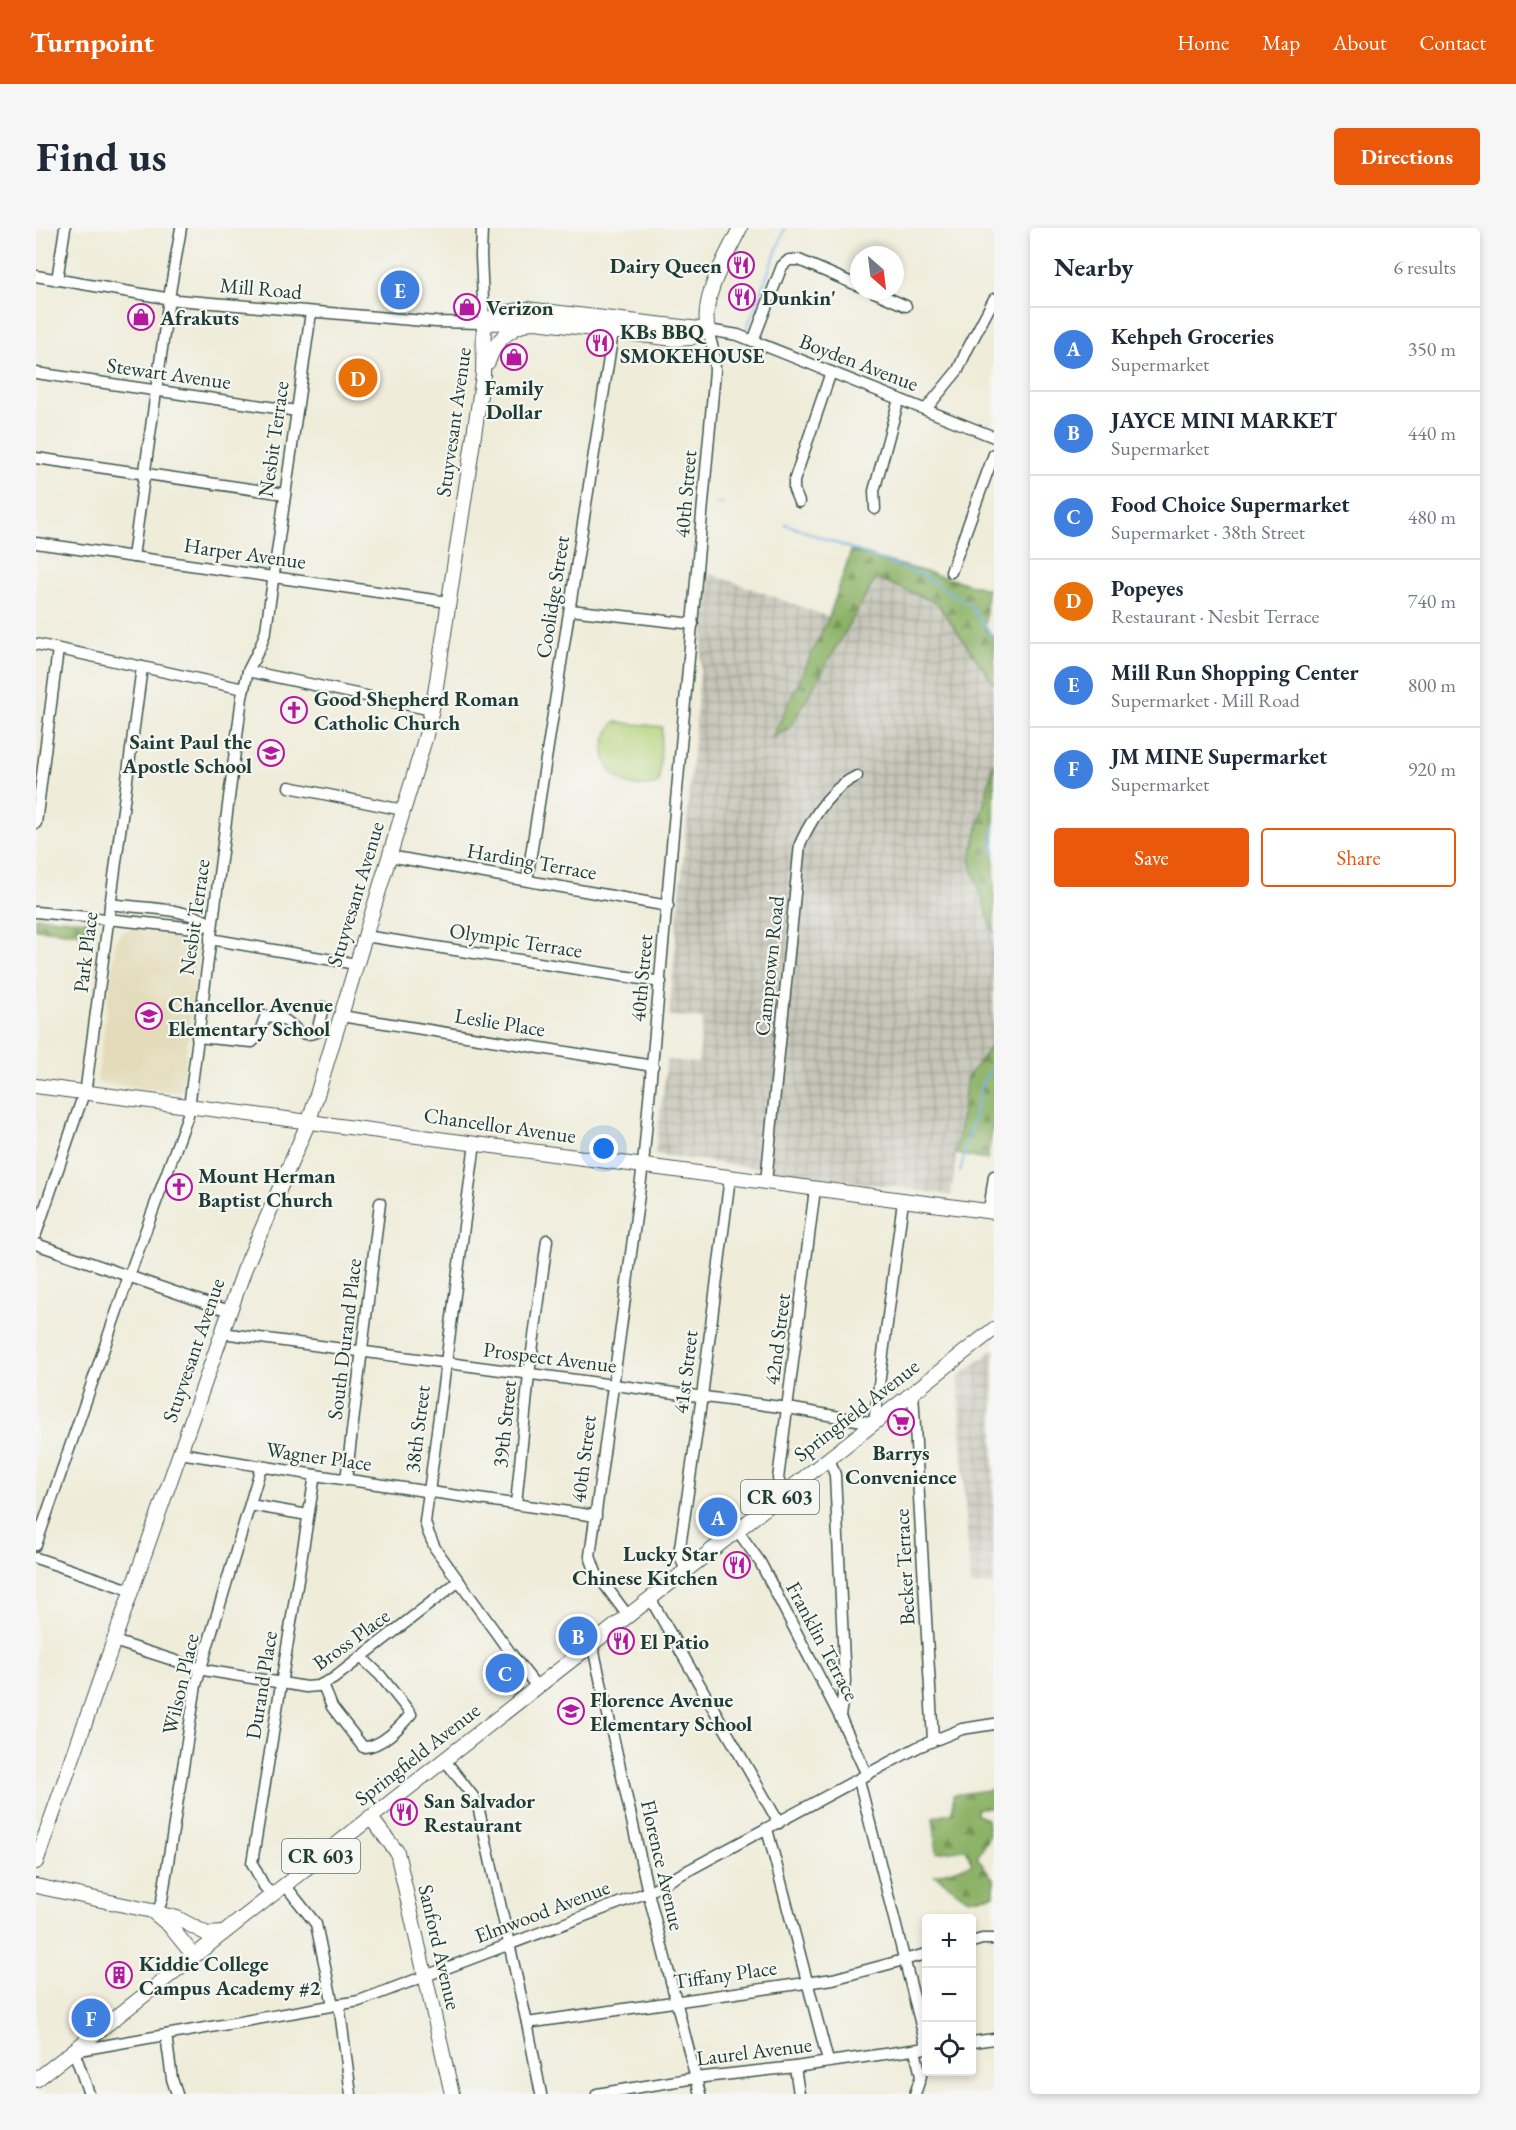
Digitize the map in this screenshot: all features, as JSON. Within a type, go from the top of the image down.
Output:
[{"type":"main road","points":[[708,330],[706,318],[708,302],[740,228]]},
{"type":"main road","name":"Stuyvesant Avenue","points":[[484,323],[498,314],[517,309],[614,325]]},
{"type":"main road","name":"Stuyvesant Avenue","points":[[484,323],[536,322],[708,330]]},
{"type":"main road","points":[[483,375],[493,348],[502,337],[521,325],[536,322]]},
{"type":"main road","name":"Stuyvesant Avenue","points":[[36,1862],[245,1268],[309,1121],[432,710],[483,375],[484,323]]},
{"type":"main road","name":"Chancellor Avenue","points":[[36,1086],[991,1211]]},
{"type":"main road","name":"Springfield Avenue","points":[[36,2080],[994,1329]]},
{"type":"main road","name":"Sanford Avenue","points":[[370,1817],[397,1852],[452,2094]]},
{"type":"main road","points":[[36,1886],[141,1907],[177,1918],[207,1934],[225,1932]]},
{"type":"main road","points":[[157,1913],[169,1924],[194,1956]]},
{"type":"street","points":[[57,280],[65,228]]},
{"type":"street","points":[[133,557],[181,228]]},
{"type":"street","points":[[482,228],[484,323]]},
{"type":"street","points":[[753,341],[782,266],[789,261],[799,260],[850,282]]},
{"type":"street","name":"Mill Road","points":[[36,276],[169,298],[459,324],[484,323]]},
{"type":"street","points":[[926,409],[958,370],[994,299]]},
{"type":"street","points":[[892,300],[906,306]]},
{"type":"street","name":"Nesbit Terrace","points":[[36,1545],[190,1105],[197,1037],[244,689],[248,671],[264,637],[311,312]]},
{"type":"street","name":"Coolidge Street","points":[[527,880],[614,325]]},
{"type":"street","name":"Boyden Avenue","points":[[708,330],[732,334],[753,341],[994,437]]},
{"type":"street","name":"40th Street","points":[[628,1616],[596,1573],[591,1563],[591,1556],[644,1166],[715,371],[714,353],[708,330]]},
{"type":"street","points":[[799,502],[794,490],[794,481],[831,372]]},
{"type":"street","name":"Stewart Avenue","points":[[36,373],[297,411]]},
{"type":"street","points":[[875,509],[874,491],[899,399]]},
{"type":"street","points":[[951,572],[994,454]]},
{"type":"street","points":[[36,458],[285,494]]},
{"type":"street","name":"Harper Avenue","points":[[36,543],[448,602]]},
{"type":"street","points":[[570,610],[693,624]]},
{"type":"street","points":[[36,644],[244,689]]},
{"type":"street","points":[[36,823],[58,649]]},
{"type":"street","name":"Park Place","points":[[36,1234],[85,1091],[142,667]]},
{"type":"street","points":[[248,671],[432,710]]},
{"type":"street","name":"Camptown Road","points":[[766,1182],[800,844],[807,829],[835,789],[857,776]]},
{"type":"street","points":[[289,787],[402,810]]},
{"type":"street","name":"Harding Terrace","points":[[389,855],[668,906]]},
{"type":"street","points":[[110,904],[166,909],[196,915],[212,924]]},
{"type":"street","points":[[36,912],[196,928],[212,924]]},
{"type":"street","name":"Olympic Terrace","points":[[365,936],[661,982]]},
{"type":"street","points":[[210,939],[356,964]]},
{"type":"street","points":[[197,1037],[252,1042],[261,1031],[266,1016],[285,1020],[297,1032],[311,1034],[317,1032],[323,1007]]},
{"type":"street","name":"Leslie Place","points":[[340,1016],[652,1066]]},
{"type":"street","name":"38th Street","points":[[475,1143],[425,1521],[435,1548],[537,1687]]},
{"type":"street","points":[[991,1211],[994,1176]]},
{"type":"street","name":"41st Street","points":[[686,1571],[679,1554],[730,1177]]},
{"type":"street","name":"42nd Street","points":[[784,1493],[778,1479],[815,1189]]},
{"type":"street","points":[[874,1423],[903,1201]]},
{"type":"street","name":"South Durand Place","points":[[346,1480],[380,1203]]},
{"type":"street","name":"39th Street","points":[[516,1504],[529,1374],[547,1240]]},
{"type":"street","points":[[36,1244],[230,1311]]},
{"type":"street","name":"Prospect Avenue","points":[[222,1333],[702,1396],[874,1423]]},
{"type":"street","name":"Becker Terrace","points":[[913,1392],[933,1740]]},
{"type":"street","name":"Wagner Place","points":[[180,1453],[346,1480],[596,1516]]},
{"type":"street","points":[[829,1458],[834,1475],[845,1682],[840,1717]]},
{"type":"street","name":"Wilson Place","points":[[157,1913],[162,1900],[200,1668],[261,1467]]},
{"type":"street","name":"Durand Place","points":[[272,1895],[264,1886],[252,1863],[315,1475]]},
{"type":"street","points":[[250,1505],[308,1515]]},
{"type":"street","name":"Franklin Terrace","points":[[737,1530],[760,1562],[840,1717],[863,1777],[922,2043]]},
{"type":"street","points":[[36,1558],[130,1590]]},
{"type":"street","name":"Bross Place","points":[[114,1641],[200,1668],[312,1687],[323,1685],[362,1658],[459,1581]]},
{"type":"street","points":[[650,1598],[779,1822]]},
{"type":"street","name":"Florence Avenue","points":[[592,1643],[648,1892],[700,2094]]},
{"type":"street","points":[[323,1685],[332,1707],[363,1747],[369,1747],[383,1740],[411,1714],[380,1675],[362,1658]]},
{"type":"street","name":"Elmwood Avenue","points":[[74,2050],[359,2001],[648,1892],[933,1740],[962,1729],[994,1724]]},
{"type":"street","points":[[444,1759],[478,1806],[527,2023],[540,2094]]},
{"type":"street","points":[[767,1829],[828,2061]]},
{"type":"street","points":[[285,1885],[316,1924],[336,2005],[351,2094]]},
{"type":"street","points":[[976,1941],[994,1940]]},
{"type":"street","name":"Tiffany Place","points":[[527,2023],[833,1979],[922,1955]]},
{"type":"street","points":[[102,2028],[114,2041],[120,2043]]},
{"type":"street","points":[[166,2035],[172,2079],[177,2094]]},
{"type":"street","points":[[976,2041],[994,2039]]},
{"type":"street","name":"Laurel Avenue","points":[[597,2094],[695,2078],[795,2067],[922,2048]]},
{"type":"street","points":[[74,2050],[89,2094]]},
{"type":"street","name":"Franklin Terrace","points":[[915,2094],[921,2076],[922,2062]]},
{"type":"street","points":[[795,2067],[799,2094]]},
{"type":"shaded area","points":[[709,573],[829,617],[773,737],[789,729],[876,578],[937,603],[994,684],[994,762],[970,861],[994,934],[994,1042],[967,1078],[951,1195],[655,1154],[667,1060],[698,1063],[703,1019],[669,1016]]},
{"type":"shaded area","name":"Chancellor Avenue Elementary School","points":[[133,927],[189,934],[196,939],[200,947],[181,1093],[99,1083],[97,1080],[116,940],[121,933]]},
{"type":"shaded area","points":[[994,1349],[994,1584],[970,1586],[958,1377]]},
{"type":"green space","points":[[851,551],[987,589],[985,630],[994,636],[994,684],[937,603],[876,578],[789,729],[772,738],[829,617]]},
{"type":"green space","points":[[615,722],[662,727],[659,783],[644,786],[631,785],[620,780],[611,771],[604,748],[607,735]]},
{"type":"green space","points":[[994,762],[994,934],[970,861]]},
{"type":"green space","points":[[36,917],[87,921],[95,928],[85,934],[36,929]]},
{"type":"green space","points":[[994,1042],[994,1120],[987,1160],[956,1154],[967,1078]]},
{"type":"green space","points":[[994,1789],[994,1808],[977,1808],[977,1815],[987,1819],[989,1836],[977,1857],[994,1880],[994,1895],[968,1899],[935,1875],[972,1864],[966,1849],[937,1853],[933,1817],[953,1812],[953,1795]]},
{"type":"waterway","points":[[747,328],[785,228]]},
{"type":"waterway","points":[[715,503],[723,504]]},
{"type":"waterway","points":[[785,524],[922,575],[969,604],[994,638]]},
{"type":"waterway","points":[[994,828],[992,837],[994,854]]},
{"type":"waterway","points":[[960,1172],[983,1080],[994,1066]]},
{"type":"place","name":"Dairy Queen","points":[[741,265]]},
{"type":"place","name":"Mill Run Shopping Center","points":[[400,290]]},
{"type":"place","name":"Dunkin'","points":[[742,297]]},
{"type":"place","name":"Verizon","points":[[467,307]]},
{"type":"place","name":"Afrakuts","points":[[141,317]]},
{"type":"place","name":"KBs BBQ SMOKEHOUSE","points":[[600,343]]},
{"type":"place","name":"Family Dollar","points":[[514,357]]},
{"type":"place","name":"Popeyes","points":[[358,378]]},
{"type":"place","name":"Good Shepherd Roman Catholic Church","points":[[294,710]]},
{"type":"place","name":"Saint Paul the Apostle School","points":[[271,753]]},
{"type":"place","name":"Chancellor Avenue Elementary School","points":[[149,1016]]},
{"type":"place","name":"Mount Herman Baptist Church","points":[[179,1187]]},
{"type":"place","name":"Barrys Convenience","points":[[901,1422]]},
{"type":"place","name":"Kehpeh Groceries","points":[[718,1517]]},
{"type":"place","name":"Lucky Star Chinese Kitchen","points":[[737,1565]]},
{"type":"place","name":"JAYCE MINI MARKET","points":[[578,1636]]},
{"type":"place","name":"El Patio","points":[[621,1641]]},
{"type":"place","name":"Food Choice Supermarket","points":[[505,1673]]},
{"type":"place","name":"Florence Avenue Elementary School","points":[[571,1711]]},
{"type":"place","name":"San Salvador Restaurant","points":[[404,1812]]},
{"type":"place","name":"Kiddie College Campus Academy #2","points":[[119,1975]]},
{"type":"place","name":"JM MINE Supermarket","points":[[91,2018]]}]
